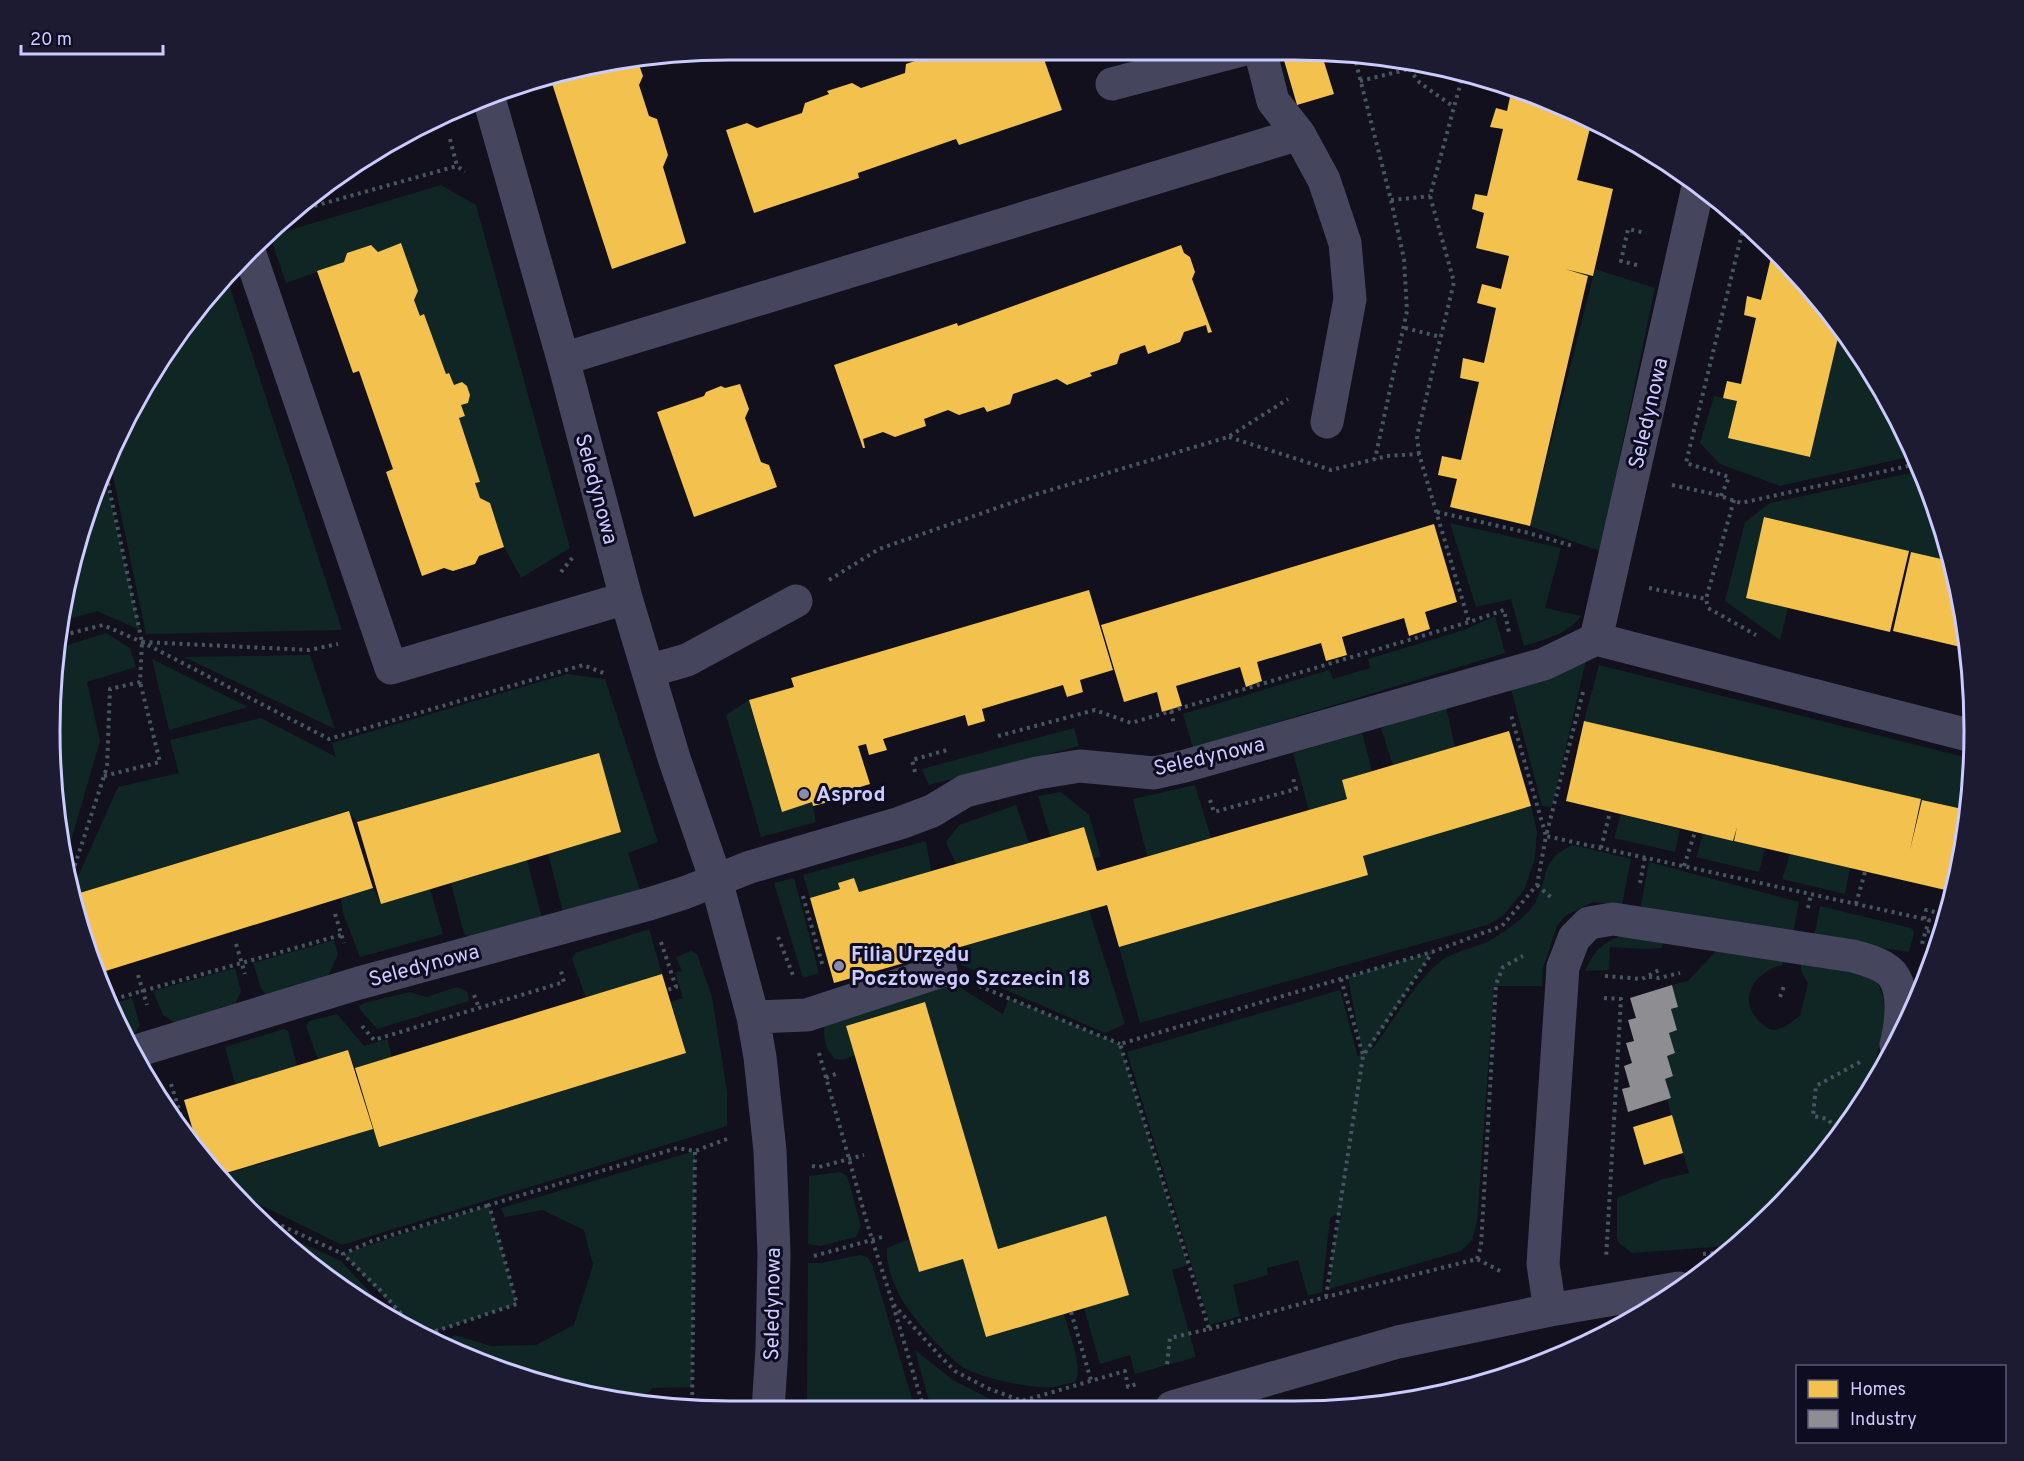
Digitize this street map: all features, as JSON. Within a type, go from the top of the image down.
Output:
[{"type":"street","points":[[1113,84],[1203,60]]},
{"type":"street","points":[[1263,60],[1274,101],[1299,134],[1324,180],[1345,243],[1350,299],[1327,422]]},
{"type":"street","name":"Seledynowa","points":[[491,105],[626,598],[674,758],[716,880],[753,1017],[760,1057],[770,1162],[774,1253],[769,1401]]},
{"type":"street","points":[[562,359],[1299,134]]},
{"type":"street","name":"Seledynowa","points":[[141,1050],[359,983],[658,902],[792,855],[900,823],[932,811],[965,792],[1027,775],[1080,766],[1154,773],[1185,766],[1544,664],[1596,639],[1696,195]]},
{"type":"street","points":[[252,260],[391,668],[626,598]]},
{"type":"street","points":[[648,671],[687,660],[796,601]]},
{"type":"street","points":[[1596,639],[1964,734]]},
{"type":"street","points":[[1550,1310],[1543,1264],[1563,973],[1575,938],[1588,923],[1613,919],[1853,956],[1879,965],[1894,976],[1901,998],[1900,1015]]},
{"type":"street","points":[[753,1017],[807,1015],[941,971]]},
{"type":"street","points":[[1193,1401],[1398,1342],[1550,1310],[1661,1291]]},
{"type":"path","points":[[1356,63],[1360,81],[1405,70]]},
{"type":"path","points":[[1410,71],[1420,83],[1454,107]]},
{"type":"path","points":[[1461,82],[1430,196],[1454,282],[1417,436],[1419,454],[1469,622]]},
{"type":"path","points":[[450,139],[457,166],[465,172]]},
{"type":"path","points":[[313,206],[457,166]]},
{"type":"path","points":[[1391,200],[1430,196]]},
{"type":"path","points":[[1721,496],[1729,477],[1686,463],[1742,232]]},
{"type":"path","points":[[1405,328],[1441,337]]},
{"type":"path","points":[[796,601],[879,549],[1037,494],[1228,437],[1296,394],[1334,389]]},
{"type":"path","points":[[1387,456],[1419,454]]},
{"type":"path","points":[[1685,488],[1741,503],[1909,466]]},
{"type":"path","points":[[104,776],[160,762],[140,682],[142,642],[108,483]]},
{"type":"path","points":[[1734,500],[1706,599],[1708,608],[1763,639]]},
{"type":"path","points":[[1437,512],[1525,532],[1582,549],[1614,563]]},
{"type":"path","points":[[557,578],[575,553]]},
{"type":"path","points":[[1648,588],[1706,599]]},
{"type":"path","points":[[1131,723],[1503,610],[1505,618]]},
{"type":"path","points":[[1714,622],[1716,613]]},
{"type":"path","points":[[67,634],[103,625],[142,642],[329,739],[583,664],[611,676]]},
{"type":"path","points":[[142,642],[309,651],[379,634]]},
{"type":"path","points":[[941,971],[1120,1044],[1432,952],[1502,926],[1537,885],[1546,836],[1596,639]]},
{"type":"path","points":[[1499,677],[1546,836]]},
{"type":"path","points":[[74,865],[106,767],[110,689],[140,682]]},
{"type":"path","points":[[1082,713],[1083,719]]},
{"type":"path","points":[[1601,848],[1610,812]]},
{"type":"path","points":[[1684,866],[1695,832]]},
{"type":"path","points":[[1546,836],[1929,920],[1927,931],[1932,932]]},
{"type":"path","points":[[792,855],[826,978]]},
{"type":"path","points":[[1856,904],[1865,872]]},
{"type":"path","points":[[1924,919],[1926,910],[1938,913]]},
{"type":"path","points":[[116,998],[341,936],[335,914]]},
{"type":"path","points":[[1563,973],[1642,979],[1660,970],[1674,928]]},
{"type":"path","points":[[774,929],[807,1015],[872,1241],[922,1401]]},
{"type":"path","points":[[374,1040],[564,982],[549,931]]},
{"type":"path","points":[[236,944],[241,964]]},
{"type":"path","points":[[1363,1056],[1432,952]]},
{"type":"path","points":[[667,990],[676,987],[670,969]]},
{"type":"path","points":[[138,975],[143,991]]},
{"type":"path","points":[[1326,1297],[1363,1056],[1341,979]]},
{"type":"path","points":[[1477,1259],[1481,1246],[1496,984]]},
{"type":"path","points":[[1606,1262],[1621,999]]},
{"type":"path","points":[[1120,1044],[1209,1329]]},
{"type":"path","points":[[826,1078],[838,1073]]},
{"type":"path","points":[[1816,1086],[1813,1116],[1828,1119],[1834,1127]]},
{"type":"path","points":[[343,1254],[372,1240],[677,1148],[695,1151],[692,1400]]},
{"type":"path","points":[[808,1166],[819,1167],[864,1155]]},
{"type":"path","points":[[434,1332],[517,1304],[489,1205]]},
{"type":"path","points":[[275,1223],[343,1254],[402,1315]]},
{"type":"path","points":[[812,1256],[886,1236]]},
{"type":"path","points":[[1167,1366],[1170,1338],[1477,1259],[1506,1274]]},
{"type":"path","points":[[893,1304],[955,1371],[987,1388],[1022,1401],[1125,1371],[1128,1387],[1147,1381]]},
{"type":"path","points":[[1071,1312],[1091,1380]]},
{"type":"green space","points":[[441,185],[476,205],[570,548],[521,578],[504,547],[490,503],[480,498],[475,483],[480,481],[459,418],[465,416],[461,405],[467,403],[470,395],[467,386],[454,385],[449,373],[446,374],[424,314],[420,316],[414,300],[418,291],[401,244],[378,252],[370,245],[347,253],[344,262],[286,283],[272,241],[281,233]]},
{"type":"green space","points":[[1595,269],[1655,288],[1600,551],[1530,526]]},
{"type":"green space","points":[[229,285],[342,630],[146,634],[112,472],[129,434],[173,358]]},
{"type":"green space","points":[[1838,339],[1874,395],[1906,458],[1780,486],[1720,464],[1700,443],[1714,396],[1737,401],[1728,438],[1810,457]]},
{"type":"green space","points":[[1912,473],[1941,559],[1765,517],[1746,597],[1788,608],[1780,640],[1725,601],[1745,522],[1770,503]]},
{"type":"green space","points":[[107,485],[140,630],[97,611],[70,619],[83,557]]},
{"type":"green space","points":[[1450,523],[1561,548],[1545,608],[1581,616],[1562,632],[1524,646],[1511,599],[1476,607]]},
{"type":"green space","points":[[1495,616],[1505,653],[1193,748],[1183,714],[1329,670],[1333,679],[1370,668],[1368,659],[1464,630]]},
{"type":"green space","points":[[106,633],[130,648],[136,667],[87,682],[100,741],[70,843],[61,774],[60,730],[61,687],[66,646]]},
{"type":"green space","points":[[310,655],[335,729],[184,657]]},
{"type":"green space","points":[[152,659],[248,707],[169,730]]},
{"type":"green space","points":[[1586,660],[1553,803],[1551,807],[1542,806],[1511,689]]},
{"type":"green space","points":[[1599,665],[1963,757],[1959,808],[1584,721]]},
{"type":"green space","points":[[567,674],[605,679],[658,842],[628,853],[642,896],[564,916],[548,854],[621,832],[598,753],[357,822],[348,811],[80,893],[77,879],[118,787],[179,773],[170,740],[261,718],[336,757],[332,743]]},
{"type":"green space","points":[[749,700],[781,811],[812,802],[816,822],[761,837],[726,715]]},
{"type":"green space","points":[[1446,707],[1455,747],[1393,765],[1381,728]]},
{"type":"green space","points":[[1074,728],[1079,746],[929,785],[922,769]]},
{"type":"green space","points":[[1362,733],[1372,771],[1342,780],[1347,798],[1309,810],[1293,753]]},
{"type":"green space","points":[[1195,785],[1211,838],[1147,856],[1133,799]]},
{"type":"green space","points":[[1061,792],[1089,815],[1101,857],[1093,858],[1084,827],[1050,836],[1038,796]]},
{"type":"green space","points":[[1016,805],[1029,843],[956,864],[946,842],[959,825]]},
{"type":"green space","points":[[1531,806],[1537,831],[1535,858],[1524,890],[1503,916],[1487,925],[1140,1023],[1119,947],[1368,875],[1363,855]]},
{"type":"green space","points":[[1621,815],[1680,829],[1675,852],[1614,838]]},
{"type":"green space","points":[[1703,834],[1765,848],[1759,872],[1696,857]]},
{"type":"green space","points":[[926,841],[931,871],[859,892],[854,878],[840,889],[810,898],[803,875]]},
{"type":"green space","points":[[1573,845],[1631,859],[1622,905],[1593,902],[1565,916],[1557,926],[1543,968],[1542,986],[1494,986],[1477,1222],[1472,1240],[1461,1251],[1329,1289],[1332,1255],[1343,1211],[1330,1218],[1322,1292],[1308,1296],[1298,1260],[1267,1268],[1268,1275],[1233,1285],[1240,1316],[1210,1325],[1127,1052],[1340,990],[1358,1057],[1362,1053],[1348,977],[1432,952],[1368,1051],[1374,1047],[1415,989],[1442,960],[1494,938],[1529,911],[1538,898],[1549,865],[1561,851]]},
{"type":"green space","points":[[1790,854],[1850,868],[1845,894],[1782,879]]},
{"type":"green space","points":[[527,860],[543,922],[477,941],[464,934],[451,883]]},
{"type":"green space","points":[[1649,862],[1799,902],[1793,934],[1640,909]]},
{"type":"green space","points":[[794,878],[819,973],[803,978],[774,883]]},
{"type":"green space","points":[[373,888],[381,904],[430,889],[443,934],[360,957],[343,913],[341,898]]},
{"type":"green space","points":[[1820,906],[1911,928],[1914,933],[1909,952],[1814,937]]},
{"type":"green space","points":[[1089,910],[1125,1024],[1105,1033],[997,986],[998,980],[961,965],[959,958],[943,961],[941,953]]},
{"type":"green space","points":[[649,929],[662,974],[586,998],[572,959],[575,953]]},
{"type":"green space","points":[[1627,934],[1664,938],[1662,948],[1610,947],[1609,970],[1585,971],[1601,947]]},
{"type":"green space","points":[[334,940],[338,954],[328,976],[266,995],[261,988],[253,963]]},
{"type":"green space","points":[[1717,950],[1782,958],[1783,965],[1756,980],[1749,997],[1754,1015],[1762,1024],[1773,1030],[1785,1026],[1800,1016],[1808,984],[1801,970],[1801,960],[1869,974],[1878,984],[1883,997],[1886,1020],[1875,1064],[1851,1103],[1798,1173],[1736,1235],[1722,1246],[1632,1253],[1619,1243],[1617,1238],[1617,1198],[1663,1179],[1689,1173],[1667,1100],[1671,1098],[1665,1079],[1673,1076],[1667,1056],[1675,1053],[1669,1033],[1677,1030],[1671,1009],[1678,1007],[1672,985],[1688,981]]},
{"type":"green space","points":[[691,951],[697,954],[712,997],[727,1092],[727,1126],[342,1245],[252,1201],[227,1174],[373,1129],[380,1147],[686,1053],[671,1002],[683,998],[675,973],[682,971],[676,957]]},
{"type":"green space","points":[[235,968],[241,991],[236,1003],[175,1023],[163,1015],[153,991]]},
{"type":"green space","points":[[957,982],[959,987],[1003,1014],[1009,998],[1120,1044],[1188,1265],[1172,1270],[1196,1357],[1135,1374],[1130,1355],[1100,1364],[1084,1308],[1129,1294],[1106,1217],[998,1249],[846,1026],[855,1055],[842,1060],[835,1059],[829,1052],[824,1039],[825,1025]]},
{"type":"green space","points":[[457,987],[467,991],[469,1001],[377,1029],[358,1007],[364,1003],[410,992],[426,997]]},
{"type":"green space","points":[[132,998],[140,1025],[135,1033],[133,1034],[118,1002]]},
{"type":"green space","points":[[337,1014],[364,1046],[387,1039],[392,1057],[355,1068],[348,1050],[318,1059],[306,1026],[309,1021]]},
{"type":"green space","points":[[284,1029],[288,1031],[297,1066],[235,1084],[225,1047]]},
{"type":"green space","points":[[695,1151],[692,1387],[653,1388],[645,1395],[600,1388],[515,1365],[449,1339],[455,1335],[491,1346],[536,1345],[574,1325],[593,1265],[584,1230],[542,1210],[505,1217],[501,1208]]},
{"type":"green space","points":[[840,1172],[847,1176],[861,1226],[856,1237],[820,1246],[808,1244],[809,1176]]},
{"type":"green space","points":[[489,1205],[517,1304],[434,1332],[400,1313],[343,1254]]},
{"type":"green space","points":[[292,1238],[341,1261],[378,1300]]},
{"type":"green space","points":[[909,1239],[919,1272],[963,1259],[987,1337],[1064,1314],[1077,1359],[1075,1382],[1053,1387],[1010,1383],[968,1370],[951,1358],[912,1314],[900,1296],[893,1279],[887,1260],[887,1248]]},
{"type":"green space","points":[[860,1255],[867,1257],[872,1264],[913,1401],[807,1401],[808,1263],[821,1263]]},
{"type":"green space","points":[[915,1350],[953,1380],[994,1401],[929,1401]]},
{"type":"building: Homes","points":[[918,60],[1046,60],[1062,110],[959,145],[956,139],[858,173],[859,178],[754,213],[726,130],[747,123],[757,128],[802,113],[805,103],[829,94],[827,91],[852,83],[861,88],[905,73],[906,64]]},
{"type":"building: Homes","points":[[1284,60],[1324,61],[1334,94],[1297,105]]},
{"type":"building: Homes","points":[[640,67],[643,76],[639,85],[649,116],[657,119],[668,155],[663,167],[686,243],[612,269],[552,84]]},
{"type":"building: Homes","points":[[1510,96],[1590,129],[1577,180],[1613,189],[1593,276],[1565,269],[1588,276],[1530,526],[1450,507],[1457,479],[1438,475],[1442,456],[1461,460],[1479,382],[1460,378],[1463,358],[1484,363],[1496,308],[1477,303],[1482,284],[1501,289],[1509,256],[1476,248],[1484,213],[1472,209],[1475,194],[1487,196],[1503,129],[1490,127],[1496,108],[1507,111]]},
{"type":"building: Homes","points":[[401,243],[418,291],[414,300],[420,316],[424,314],[446,374],[449,373],[454,385],[462,382],[467,386],[470,395],[468,403],[461,405],[465,416],[459,418],[480,482],[475,483],[480,498],[490,503],[504,547],[479,556],[475,564],[453,571],[444,568],[422,576],[386,472],[393,469],[359,371],[353,373],[317,271],[344,262],[347,253],[371,245],[378,252]]},
{"type":"building: Homes","points":[[1181,245],[1184,253],[1190,257],[1195,272],[1192,279],[1212,332],[1208,333],[1206,325],[1184,332],[1180,342],[1148,354],[1145,345],[1120,354],[1117,364],[1090,373],[1092,376],[1067,385],[1057,379],[1013,394],[1010,404],[987,412],[984,407],[959,415],[948,410],[924,419],[926,426],[895,437],[883,432],[863,439],[865,448],[863,448],[834,365],[957,323],[958,326]]},
{"type":"building: Homes","points":[[1771,259],[1798,288],[1838,339],[1810,457],[1728,438],[1737,401],[1723,398],[1727,381],[1741,384],[1756,318],[1744,315],[1747,296],[1761,300]]},
{"type":"building: Homes","points":[[740,384],[749,409],[745,418],[761,462],[769,465],[777,487],[694,517],[657,412],[704,396],[706,392],[721,386],[725,388]]},
{"type":"building: Homes","points":[[1764,517],[1909,551],[1890,632],[1746,598]]},
{"type":"building: Homes","points":[[1434,524],[1457,602],[1425,612],[1430,629],[1409,636],[1404,618],[1342,637],[1347,655],[1326,661],[1321,643],[1257,662],[1262,681],[1246,687],[1240,667],[1176,686],[1182,706],[1162,712],[1157,692],[1124,702],[1101,625]]},
{"type":"building: Homes","points":[[1911,552],[1941,559],[1958,646],[1893,631]]},
{"type":"building: Homes","points":[[1089,590],[1113,670],[1080,680],[1083,692],[1067,697],[1063,685],[982,709],[985,721],[968,726],[965,715],[883,739],[887,750],[869,755],[866,744],[858,746],[870,784],[827,797],[829,802],[813,806],[812,802],[782,812],[749,700],[794,687],[791,678]]},
{"type":"building: Homes","points":[[1584,721],[1921,799],[1910,850],[1922,800],[1959,808],[1944,890],[1734,841],[1737,827],[1733,841],[1566,801]]},
{"type":"building: Homes","points":[[1509,731],[1531,806],[1363,856],[1368,875],[1119,947],[1107,905],[834,983],[810,898],[840,889],[838,883],[854,878],[859,892],[1084,827],[1097,871],[1347,799],[1342,780]]},
{"type":"building: Homes","points":[[599,753],[621,832],[381,904],[357,822]]},
{"type":"building: Homes","points":[[349,811],[373,888],[105,971],[80,893]]},
{"type":"building: Homes","points":[[662,974],[686,1053],[379,1147],[355,1068]]},
{"type":"building: Homes","points":[[925,1002],[998,1249],[1106,1216],[1129,1295],[986,1337],[963,1259],[919,1272],[846,1026]]},
{"type":"building: Homes","points":[[348,1050],[373,1129],[226,1173],[193,1131],[184,1100]]},
{"type":"building: Homes","points":[[1672,1115],[1683,1153],[1644,1165],[1633,1127]]},
{"type":"building: Industry","points":[[1672,985],[1678,1007],[1671,1009],[1677,1030],[1669,1033],[1675,1053],[1667,1056],[1673,1076],[1665,1079],[1671,1098],[1628,1112],[1622,1089],[1630,1087],[1624,1066],[1632,1063],[1626,1043],[1634,1041],[1628,1020],[1636,1018],[1630,998]]},
{"type":"place","name":"Asprod","points":[[804,794]]},
{"type":"place","name":"Filia Urzędu Pocztowego Szczecin 18","points":[[839,966]]}]
